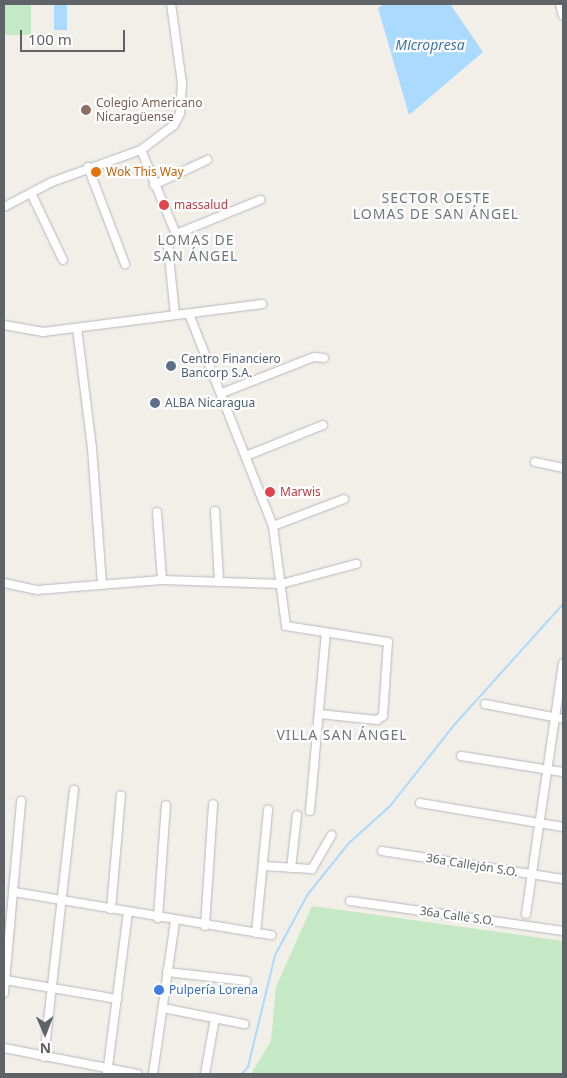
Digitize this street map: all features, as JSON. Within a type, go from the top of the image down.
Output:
[{"type":"street","points":[[4,207],[88,167],[140,150],[167,133],[180,114],[182,83],[171,4]]},
{"type":"street","points":[[560,4],[563,16]]},
{"type":"street","points":[[140,150],[176,234]]},
{"type":"street","points":[[154,184],[207,160]]},
{"type":"street","points":[[88,167],[125,264]]},
{"type":"street","points":[[31,193],[63,260]]},
{"type":"street","points":[[175,315],[168,246],[176,234],[260,200]]},
{"type":"street","points":[[4,328],[43,332],[262,304]]},
{"type":"street","points":[[189,314],[222,393],[273,526],[288,629],[388,642],[383,714],[377,720],[319,714]]},
{"type":"street","points":[[77,328],[92,448],[102,585]]},
{"type":"street","points":[[222,393],[314,357],[324,358]]},
{"type":"street","points":[[246,456],[323,425]]},
{"type":"street","points":[[535,462],[563,468]]},
{"type":"street","points":[[273,526],[344,499]]},
{"type":"street","points":[[215,511],[219,581]]},
{"type":"street","points":[[157,512],[162,580]]},
{"type":"street","points":[[4,583],[37,590],[162,580],[281,584],[356,564]]},
{"type":"street","points":[[310,811],[326,633]]},
{"type":"street","points":[[526,914],[553,717],[563,664]]},
{"type":"street","points":[[485,704],[563,719]]},
{"type":"street","points":[[461,756],[563,772]]},
{"type":"street","points":[[44,1057],[74,790]]},
{"type":"street","points":[[111,909],[121,794]]},
{"type":"street","points":[[4,993],[21,801]]},
{"type":"street","points":[[420,803],[563,827]]},
{"type":"street","points":[[205,926],[213,804]]},
{"type":"street","points":[[158,918],[166,805]]},
{"type":"street","points":[[256,933],[268,810]]},
{"type":"street","points":[[291,868],[297,815]]},
{"type":"street","points":[[263,866],[312,869],[332,835]]},
{"type":"street","name":"36a Callejón S.O.","points":[[382,851],[563,878]]},
{"type":"street","points":[[14,892],[175,921],[271,935]]},
{"type":"street","name":"36a Calle S.O.","points":[[350,901],[563,931]]},
{"type":"street","points":[[108,1071],[128,912]]},
{"type":"street","points":[[153,1074],[175,921]]},
{"type":"street","points":[[167,972],[246,981]]},
{"type":"street","points":[[5,980],[117,999]]},
{"type":"street","points":[[163,1008],[244,1024]]},
{"type":"street","points":[[204,1074],[215,1018]]},
{"type":"street","points":[[4,1048],[108,1071],[138,1074]]},
{"type":"green space","points":[[4,4],[31,4],[31,35],[4,35]]},
{"type":"green space","points":[[312,906],[563,941],[563,1074],[251,1074],[271,1041],[276,987]]},
{"type":"water","points":[[54,4],[67,4],[67,30],[54,30]]},
{"type":"water","name":"Micropresa","points":[[384,4],[450,4],[483,52],[409,115],[378,8]]},
{"type":"waterway","points":[[242,1074],[248,1067],[275,955],[308,894],[348,844],[390,806],[455,724],[563,604]]},
{"type":"place","name":"Colegio Americano Nicaragüense","points":[[86,110]]},
{"type":"place","name":"Wok This Way","points":[[96,172]]},
{"type":"place","name":"massalud","points":[[164,205]]},
{"type":"place","name":"Centro Financiero Bancorp S.A.","points":[[171,366]]},
{"type":"place","name":"ALBA Nicaragua","points":[[155,403]]},
{"type":"place","name":"Marwis","points":[[270,492]]},
{"type":"place","name":"Pulpería Lorena","points":[[159,990]]},
{"type":"district","name":"SECTOR OESTE LOMAS DE SAN ÁNGEL","points":[[436,206]]},
{"type":"district","name":"LOMAS DE SAN ÁNGEL","points":[[196,248]]},
{"type":"district","name":"VILLA SAN ÁNGEL","points":[[342,735]]}]
